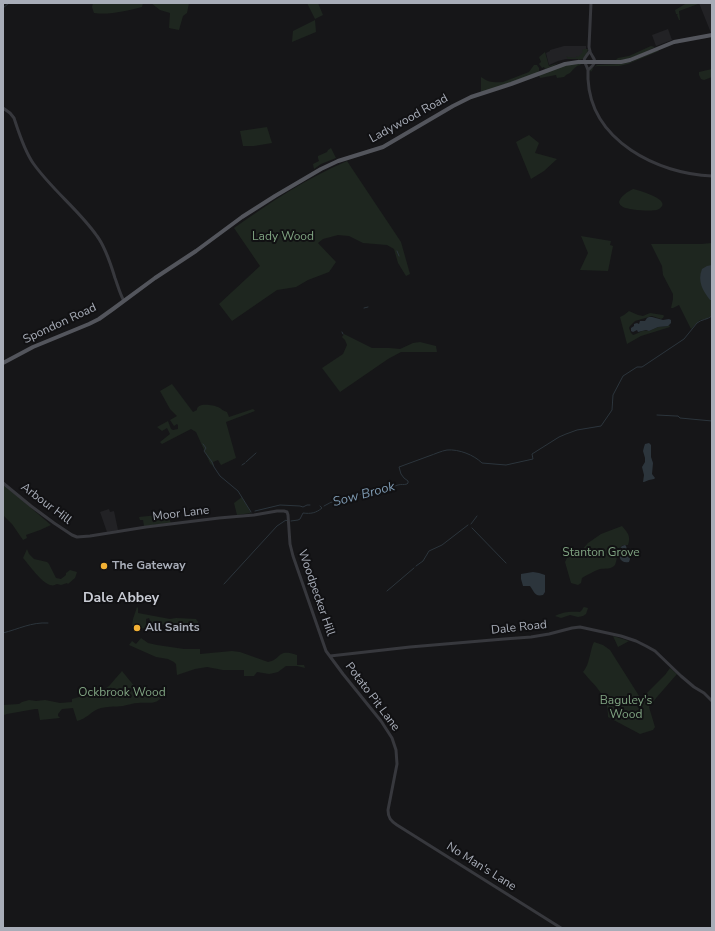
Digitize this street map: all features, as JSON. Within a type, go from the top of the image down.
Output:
[{"type":"main road","name":"Ladywood Road","points":[[124,301],[155,278],[196,251],[242,216],[275,196],[321,169],[339,161],[383,147],[471,97],[511,84],[562,64],[572,62],[614,63],[626,61],[674,42],[712,35]]},
{"type":"main road","name":"Spondon Road","points":[[3,363],[33,347],[89,324],[124,301]]},
{"type":"street","points":[[588,70],[595,62],[590,51],[589,43],[591,3]]},
{"type":"street","points":[[590,51],[584,60],[588,70],[589,89],[593,104],[603,123],[611,133],[633,151],[652,162],[676,170],[712,176]]},
{"type":"street","points":[[3,108],[14,118],[33,163],[97,236],[107,256],[124,301]]},
{"type":"street","name":"Arbour Hill","points":[[3,483],[54,523],[74,536],[80,537]]},
{"type":"street","name":"Moor Lane","points":[[80,537],[146,527],[285,511]]},
{"type":"street","name":"Woodpecker Hill","points":[[285,511],[288,515],[290,544],[293,556],[325,648],[330,656]]},
{"type":"street","name":"Dale Road","points":[[330,656],[410,647],[531,637],[580,627],[628,638],[646,646],[658,654],[681,676],[704,693],[712,701]]},
{"type":"street","name":"Potato Pit Lane","points":[[330,656],[381,721],[392,738],[396,750],[397,761],[388,812],[391,821]]},
{"type":"street","name":"No Man's Lane","points":[[391,821],[561,928]]},
{"type":"shaded area","points":[[699,3],[712,3],[712,33],[711,33]]},
{"type":"shaded area","points":[[668,29],[672,40],[656,46],[652,35]]},
{"type":"shaded area","points":[[564,46],[586,46],[586,51],[578,59],[566,59],[549,65],[546,53],[550,50]]},
{"type":"shaded area","points":[[712,265],[712,300],[710,300],[703,289],[700,278],[702,269]]},
{"type":"shaded area","points":[[649,317],[663,320],[669,319],[671,320],[671,323],[668,326],[658,327],[649,331],[631,331],[634,324],[639,324],[640,321],[645,321]]},
{"type":"shaded area","points":[[649,443],[651,445],[651,457],[653,463],[652,474],[655,478],[643,482],[644,475],[642,467],[645,462],[645,458],[643,451],[645,444]]},
{"type":"shaded area","points":[[109,509],[110,512],[114,511],[118,530],[107,532],[100,512]]},
{"type":"shaded area","points":[[625,545],[630,559],[629,562],[622,561],[619,557],[619,549]]},
{"type":"shaded area","points":[[533,572],[545,575],[545,592],[543,595],[538,595],[533,592],[530,586],[523,586],[521,574]]},
{"type":"green space","points":[[93,3],[143,3],[142,7],[118,12],[94,13],[92,7]]},
{"type":"green space","points":[[151,3],[189,3],[187,13],[183,16],[179,30],[169,28],[170,13],[160,10]]},
{"type":"green space","points":[[307,3],[318,3],[323,15],[315,19]]},
{"type":"green space","points":[[687,3],[698,4],[679,11],[679,20],[678,14],[676,14],[675,10]]},
{"type":"green space","points":[[315,20],[316,32],[292,42],[293,31]]},
{"type":"green space","points":[[651,46],[655,47],[625,60],[616,60],[618,58],[629,56]]},
{"type":"green space","points":[[588,49],[587,54],[583,59],[568,59],[566,56],[576,58],[576,56],[578,57],[583,52],[582,50]]},
{"type":"green space","points":[[658,50],[659,51],[628,64],[619,66],[594,67],[597,65],[631,62]]},
{"type":"green space","points":[[545,52],[549,66],[558,63],[545,69],[544,67],[542,68],[539,64],[541,62],[539,57]]},
{"type":"green space","points":[[568,64],[581,65],[576,67],[564,77],[557,78],[556,75],[540,78],[539,75]]},
{"type":"green space","points":[[534,65],[537,65],[539,68],[537,73],[481,93],[481,77],[491,82],[503,82],[529,72]]},
{"type":"green space","points":[[712,69],[712,77],[704,80],[701,79],[699,72]]},
{"type":"green space","points":[[267,127],[272,143],[243,146],[240,131]]},
{"type":"green space","points":[[529,135],[539,143],[535,153],[557,159],[544,171],[531,179],[516,142]]},
{"type":"green space","points":[[331,148],[336,158],[321,164],[314,169],[313,164],[319,161],[318,156],[327,152]]},
{"type":"green space","name":"Lady Wood","points":[[347,161],[401,242],[410,274],[406,276],[398,263],[394,249],[387,245],[363,243],[349,236],[338,235],[323,239],[318,243],[336,262],[329,272],[308,280],[296,287],[277,290],[232,321],[219,304],[260,266],[234,228],[261,209],[317,175]]},
{"type":"green space","points":[[633,189],[654,196],[662,202],[662,206],[657,210],[636,210],[623,207],[619,202],[621,198],[624,194]]},
{"type":"green space","points":[[581,236],[611,241],[610,245],[613,246],[608,271],[580,270],[588,253]]},
{"type":"green space","points":[[712,243],[712,315],[707,319],[700,320],[691,329],[679,305],[671,308],[673,294],[663,275],[662,266],[651,244]]},
{"type":"green space","points":[[629,311],[643,316],[650,313],[664,316],[661,319],[652,316],[635,321],[629,328],[633,335],[658,327],[669,325],[670,327],[641,336],[627,344],[620,317]]},
{"type":"green space","points":[[344,334],[372,348],[400,349],[413,343],[420,342],[436,346],[437,352],[401,352],[388,359],[340,392],[322,368],[343,354],[347,345],[342,337]]},
{"type":"green space","points":[[172,384],[193,412],[200,406],[205,405],[218,407],[227,412],[229,417],[253,409],[255,411],[226,422],[236,458],[221,465],[218,460],[213,462],[214,467],[210,463],[196,432],[191,429],[162,444],[160,442],[170,434],[167,428],[162,431],[157,427],[168,421],[171,429],[178,429],[178,425],[177,424],[174,426],[170,420],[177,416],[170,409],[160,391]]},
{"type":"green space","points":[[3,484],[51,525],[26,535],[27,538],[23,540],[12,524],[3,515]]},
{"type":"green space","points":[[242,497],[251,513],[237,515],[234,503]]},
{"type":"green space","points":[[167,514],[171,523],[144,526],[143,520],[140,520],[139,517]]},
{"type":"green space","name":"Stanton Grove","points":[[622,526],[628,535],[629,542],[628,545],[623,545],[618,549],[615,565],[612,568],[600,569],[588,574],[582,578],[581,583],[578,585],[571,583],[565,562],[567,558],[579,553],[588,543],[601,534]]},
{"type":"green space","points":[[27,549],[29,554],[34,559],[47,562],[49,564],[56,578],[61,579],[70,570],[77,572],[75,578],[68,584],[50,585],[39,577],[23,558]]},
{"type":"green space","points":[[104,591],[112,595],[103,598],[89,598],[88,595]]},
{"type":"green space","points":[[137,607],[138,613],[170,619],[196,619],[198,622],[198,628],[177,627],[151,623],[149,618],[146,619],[146,628],[135,629],[135,626],[132,626]]},
{"type":"green space","points":[[584,607],[588,608],[586,614],[583,616],[578,617],[570,615],[561,618],[555,616],[567,612],[580,612]]},
{"type":"green space","points":[[613,636],[629,641],[618,647]]},
{"type":"green space","points":[[141,638],[148,643],[157,645],[184,649],[200,649],[200,654],[232,651],[240,652],[268,662],[282,654],[290,653],[297,655],[297,665],[304,665],[305,668],[286,666],[274,673],[269,674],[257,672],[254,676],[244,676],[244,670],[223,670],[207,667],[177,675],[176,664],[174,662],[168,659],[156,657],[129,645],[132,641],[136,644]]},
{"type":"green space","name":"Baguley's Wood","points":[[594,642],[603,645],[610,650],[641,699],[670,668],[677,674],[649,707],[655,727],[653,730],[640,734],[608,717],[608,710],[604,698],[583,672]]},
{"type":"green space","name":"Ockbrook Wood","points":[[122,671],[135,687],[161,698],[156,702],[101,708],[77,721],[73,708],[62,709],[58,714],[60,718],[40,720],[38,709],[35,709],[7,714],[4,715],[3,718],[3,705],[19,704],[29,700],[45,700],[60,703],[72,702],[72,699],[103,690],[109,686]]},
{"type":"waterway","points":[[3,8],[9,3]]},
{"type":"waterway","points":[[397,251],[399,256]]},
{"type":"waterway","points":[[364,308],[368,307]]},
{"type":"waterway","name":"Sow Brook","points":[[324,506],[343,498],[407,484],[408,481],[401,474],[399,467],[442,451],[456,450],[471,455],[482,463],[506,465],[533,459],[532,454],[566,434],[577,430],[601,426],[612,410],[613,395],[623,376],[637,367],[642,367],[684,339],[697,323],[712,316]]},
{"type":"waterway","points":[[657,415],[678,416],[680,418],[712,421]]},
{"type":"waterway","points":[[203,444],[206,448],[204,451],[220,476],[238,491],[251,512]]},
{"type":"waterway","points":[[246,462],[256,453]]},
{"type":"waterway","points":[[255,511],[280,505],[303,507],[310,505]]},
{"type":"waterway","name":"Sow Brook","points":[[291,521],[300,519],[303,513],[318,511],[322,508],[320,506]]},
{"type":"waterway","points":[[471,524],[477,516]]},
{"type":"waterway","name":"Sow Brook","points":[[224,584],[277,526],[286,520],[287,521]]},
{"type":"waterway","points":[[416,566],[423,561],[429,551],[442,545],[468,525]]},
{"type":"waterway","points":[[472,528],[506,563]]},
{"type":"waterway","points":[[387,591],[414,568]]},
{"type":"waterway","points":[[3,633],[31,625],[48,623]]},
{"type":"place","name":"The Gateway","points":[[104,566]]},
{"type":"place","name":"All Saints","points":[[137,628]]},
{"type":"district","name":"Dale Abbey","points":[[121,599]]}]
